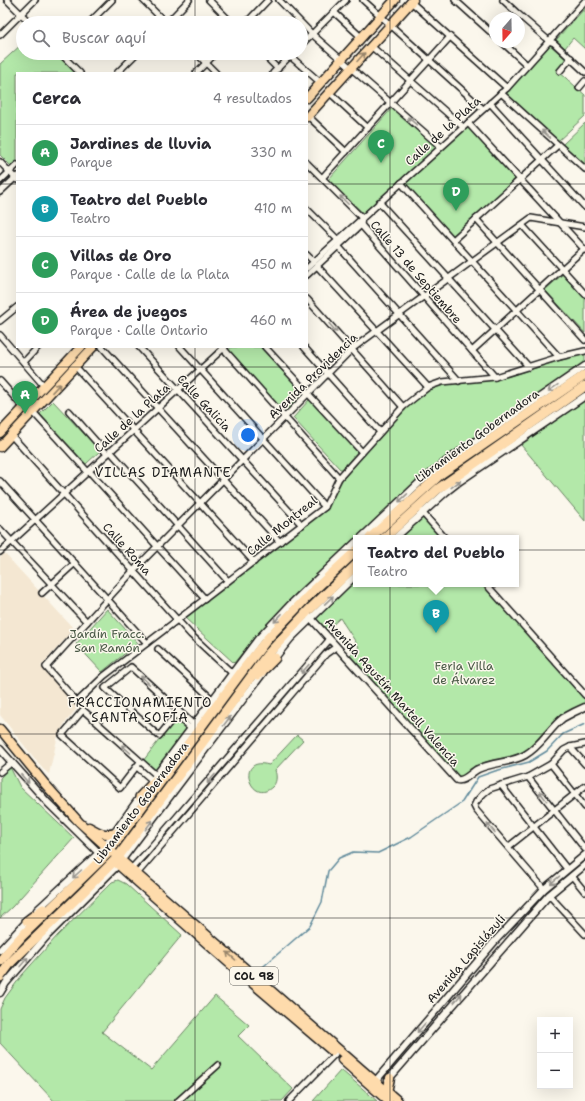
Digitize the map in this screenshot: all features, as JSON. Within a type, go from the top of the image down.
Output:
[{"type":"highway","name":"Libramiento Gobernadora","points":[[373,535],[442,473],[585,375]]},
{"type":"highway","name":"Libramiento Gobernadora","points":[[388,535],[420,510],[438,489],[585,386]]},
{"type":"highway","name":"Libramiento Gobernadora","points":[[0,961],[21,937],[71,888],[105,850],[177,759],[268,638],[312,592],[353,554]]},
{"type":"highway","name":"Libramiento Gobernadora","points":[[0,977],[23,949],[118,861],[267,655],[353,568]]},
{"type":"highway","points":[[238,694],[275,658]]},
{"type":"highway","points":[[140,797],[165,768],[177,759]]},
{"type":"highway","points":[[27,921],[71,888]]},
{"type":"highway","points":[[23,949],[47,936]]},
{"type":"main road","points":[[308,97],[395,0]]},
{"type":"main road","points":[[308,116],[411,1]]},
{"type":"main road","points":[[1,431],[80,348]]},
{"type":"main road","points":[[0,447],[92,348]]},
{"type":"main road","points":[[0,729],[80,827],[103,834],[109,835],[115,833]]},
{"type":"main road","points":[[0,735],[50,798],[105,850]]},
{"type":"main road","name":"COL 98","points":[[105,850],[230,964],[335,1054],[398,1101]]},
{"type":"main road","name":"COL 98","points":[[132,874],[379,1087],[388,1101]]},
{"type":"main road","points":[[379,1087],[390,1078]]},
{"type":"street","points":[[7,0],[21,14],[35,0]]},
{"type":"street","points":[[96,16],[112,0]]},
{"type":"street","points":[[143,0],[159,16]]},
{"type":"street","points":[[173,16],[190,0]]},
{"type":"street","points":[[209,0],[225,16]]},
{"type":"street","points":[[253,16],[268,0]]},
{"type":"street","points":[[279,0],[295,16]]},
{"type":"street","points":[[308,38],[345,0]]},
{"type":"street","points":[[363,0],[483,109]]},
{"type":"street","points":[[455,0],[489,31]]},
{"type":"street","points":[[503,0],[549,41],[554,43],[585,72]]},
{"type":"street","points":[[411,1],[507,88]]},
{"type":"street","name":"Calle de la Plata","points":[[308,274],[338,240],[507,88],[585,1]]},
{"type":"street","points":[[334,12],[361,37]]},
{"type":"street","points":[[0,35],[16,19]]},
{"type":"street","points":[[308,30],[441,147]]},
{"type":"street","points":[[322,178],[450,37]]},
{"type":"street","points":[[371,46],[463,127]]},
{"type":"street","points":[[509,48],[527,65]]},
{"type":"street","points":[[560,71],[571,58]]},
{"type":"street","points":[[67,60],[79,72]]},
{"type":"street","points":[[118,72],[130,60]]},
{"type":"street","points":[[269,60],[278,69]]},
{"type":"street","points":[[274,72],[287,60]]},
{"type":"street","points":[[297,60],[321,83]]},
{"type":"street","points":[[197,72],[206,62],[215,72]]},
{"type":"street","points":[[579,88],[585,81]]},
{"type":"street","points":[[329,92],[368,128]]},
{"type":"street","points":[[501,92],[585,169]]},
{"type":"street","points":[[490,103],[585,207]]},
{"type":"street","points":[[308,118],[346,152]]},
{"type":"street","points":[[468,123],[584,250],[472,351]]},
{"type":"street","points":[[453,240],[558,145]]},
{"type":"street","points":[[0,162],[16,178],[0,192]]},
{"type":"street","name":"Calle 13 de Septiembre","points":[[308,164],[362,218],[362,225],[496,377]]},
{"type":"street","points":[[0,180],[16,166]]},
{"type":"street","points":[[401,183],[559,357]]},
{"type":"street","points":[[380,202],[529,367]]},
{"type":"street","points":[[308,210],[338,240]]},
{"type":"street","name":"Avenida Providencia","points":[[78,702],[46,667],[133,571],[352,349],[531,218],[585,227]]},
{"type":"street","points":[[476,219],[585,340]]},
{"type":"street","name":"Calle de la Plata","points":[[308,268],[315,264],[338,246],[362,225]]},
{"type":"street","points":[[522,225],[585,294]]},
{"type":"street","points":[[338,246],[459,381]]},
{"type":"street","points":[[308,256],[428,388]]},
{"type":"street","points":[[308,300],[403,407]]},
{"type":"street","points":[[0,321],[16,308]]},
{"type":"street","points":[[0,335],[44,386]]},
{"type":"street","points":[[24,362],[37,348]]},
{"type":"street","points":[[103,348],[280,542]]},
{"type":"street","name":"Calle Galicia","points":[[140,348],[302,525]]},
{"type":"street","points":[[181,348],[325,507]]},
{"type":"street","points":[[223,348],[339,478]]},
{"type":"street","name":"Calle de la Plata","points":[[0,552],[223,348]]},
{"type":"street","points":[[266,348],[362,452]]},
{"type":"street","points":[[305,348],[380,432]]},
{"type":"street","name":"Calle Montreal","points":[[78,702],[104,676],[325,507],[339,478],[403,407],[428,388],[442,382],[496,377],[559,357],[585,351]]},
{"type":"street","points":[[69,360],[254,562]]},
{"type":"street","points":[[364,535],[419,483],[448,460],[585,366]]},
{"type":"street","points":[[0,381],[24,408]]},
{"type":"street","points":[[398,535],[420,510],[585,396]]},
{"type":"street","points":[[69,411],[109,452],[228,581]]},
{"type":"street","points":[[33,412],[158,546],[205,599]]},
{"type":"street","name":"Calle Roma","points":[[11,435],[177,620],[232,673]]},
{"type":"street","points":[[0,481],[147,643]]},
{"type":"street","points":[[420,510],[442,535]]},
{"type":"street","points":[[0,529],[87,622]]},
{"type":"street","points":[[0,950],[27,921],[105,850],[154,777],[258,639],[353,546]]},
{"type":"street","points":[[42,594],[75,563]]},
{"type":"street","points":[[0,993],[6,983],[47,936],[118,861],[308,615],[353,578]]},
{"type":"street","points":[[489,587],[585,695]]},
{"type":"street","name":"Avenida Agustín Martell Valencia","points":[[308,615],[457,780],[463,780],[474,771],[488,764],[516,760],[526,755],[563,718],[585,706]]},
{"type":"street","points":[[132,874],[144,855],[227,761],[330,639]]},
{"type":"street","points":[[132,874],[232,765],[326,654],[336,646]]},
{"type":"street","points":[[158,649],[212,700]]},
{"type":"street","points":[[177,713],[159,736],[105,688],[131,667],[193,727]]},
{"type":"street","points":[[138,764],[120,788],[62,735],[83,710],[138,764],[154,777]]},
{"type":"street","points":[[270,710],[275,714]]},
{"type":"street","points":[[544,889],[474,806],[483,794],[490,789],[528,777],[551,764],[564,750],[570,747],[585,744]]},
{"type":"street","points":[[570,747],[585,764]]},
{"type":"street","points":[[0,749],[67,822],[88,841],[105,850]]},
{"type":"street","points":[[227,761],[232,765]]},
{"type":"street","points":[[0,772],[11,762]]},
{"type":"street","points":[[551,764],[585,807]]},
{"type":"street","points":[[528,777],[585,849]]},
{"type":"street","points":[[501,785],[567,870]]},
{"type":"street","points":[[508,847],[585,786]]},
{"type":"street","points":[[67,822],[80,827],[88,841]]},
{"type":"street","name":"Avenida Lapislázuli","points":[[379,1087],[495,941],[544,889],[585,855]]},
{"type":"street","name":"Avenida Lapislázuli","points":[[390,1078],[549,895],[585,865]]},
{"type":"street","points":[[572,876],[585,892]]},
{"type":"street","points":[[549,895],[585,934]]},
{"type":"street","points":[[495,941],[502,948]]},
{"type":"street","points":[[289,1101],[335,1054]]},
{"type":"street","points":[[178,1101],[218,1065]]},
{"type":"shaded area","points":[[4,553],[74,629],[41,666],[78,707],[65,723],[58,735],[49,774],[43,769],[0,715],[0,558]]},
{"type":"green space","points":[[585,8],[585,49],[573,38],[565,48],[556,40]]},
{"type":"green space","points":[[550,45],[567,60],[557,70],[585,95],[585,116],[558,141],[505,93]]},
{"type":"green space","points":[[16,49],[16,60],[63,60],[76,72],[16,72],[16,162],[11,166],[0,155],[0,64]]},
{"type":"green space","points":[[393,107],[437,147],[363,213],[328,180]]},
{"type":"green space","points":[[585,123],[585,166],[562,145]]},
{"type":"green space","points":[[467,125],[518,180],[453,239],[403,184]]},
{"type":"green space","points":[[563,274],[585,298],[585,333],[545,290]]},
{"type":"green space","points":[[231,348],[261,348],[303,393],[285,413],[227,351]]},
{"type":"green space","points":[[585,353],[585,363],[430,470],[359,535],[353,535],[353,541],[297,592],[255,637],[234,663],[185,618],[326,510],[342,480],[406,408],[432,389],[443,384],[496,380]]},
{"type":"green space","points":[[309,400],[311,400],[357,452],[342,469],[340,469],[293,418]]},
{"type":"green space","points":[[585,400],[585,521],[521,445]]},
{"type":"green space","points":[[53,401],[100,451],[86,464],[40,414]]},
{"type":"green space","points":[[423,516],[439,535],[402,535]]},
{"type":"green space","name":"Feria Villa de Álvarez","points":[[353,582],[353,587],[486,587],[585,697],[585,703],[557,720],[522,753],[482,763],[462,776],[457,776],[350,655],[359,647],[340,618],[327,630],[315,617]]},
{"type":"green space","name":"Jardín Fracc. San Ramón","points":[[107,609],[138,643],[102,672],[76,644]]},
{"type":"green space","points":[[176,718],[188,729],[155,772],[143,761]]},
{"type":"green space","points":[[297,735],[303,740],[275,770],[275,784],[264,791],[258,791],[250,780],[249,773],[252,767],[258,764],[269,765]]},
{"type":"green space","points":[[10,767],[20,787],[74,838],[12,907],[0,918],[0,778]]},
{"type":"green space","points":[[118,880],[126,884],[182,935],[102,1032],[151,1070],[215,996],[249,1025],[238,1036],[293,1089],[282,1101],[54,1101],[0,1043],[0,1009],[5,998],[22,975],[58,935],[112,882]]},
{"type":"green space","points":[[341,1070],[377,1101],[313,1101]]},
{"type":"waterway","points":[[257,972],[310,926],[322,902],[328,871],[339,858],[353,852],[378,853],[411,837],[462,802],[478,777],[529,762],[547,751],[563,734],[585,724]]},
{"type":"place","name":"Villas de Oro","points":[[381,163]]},
{"type":"place","name":"Área de juegos","points":[[456,211]]},
{"type":"place","name":"Jardines de lluvia","points":[[25,414]]},
{"type":"place","name":"Teatro del Pueblo","points":[[436,633]]},
{"type":"district","name":"VILLAS DIAMANTE","points":[[163,472]]},
{"type":"district","name":"FRACCIONAMIENTO SANTA SOFÍA","points":[[140,710]]}]
